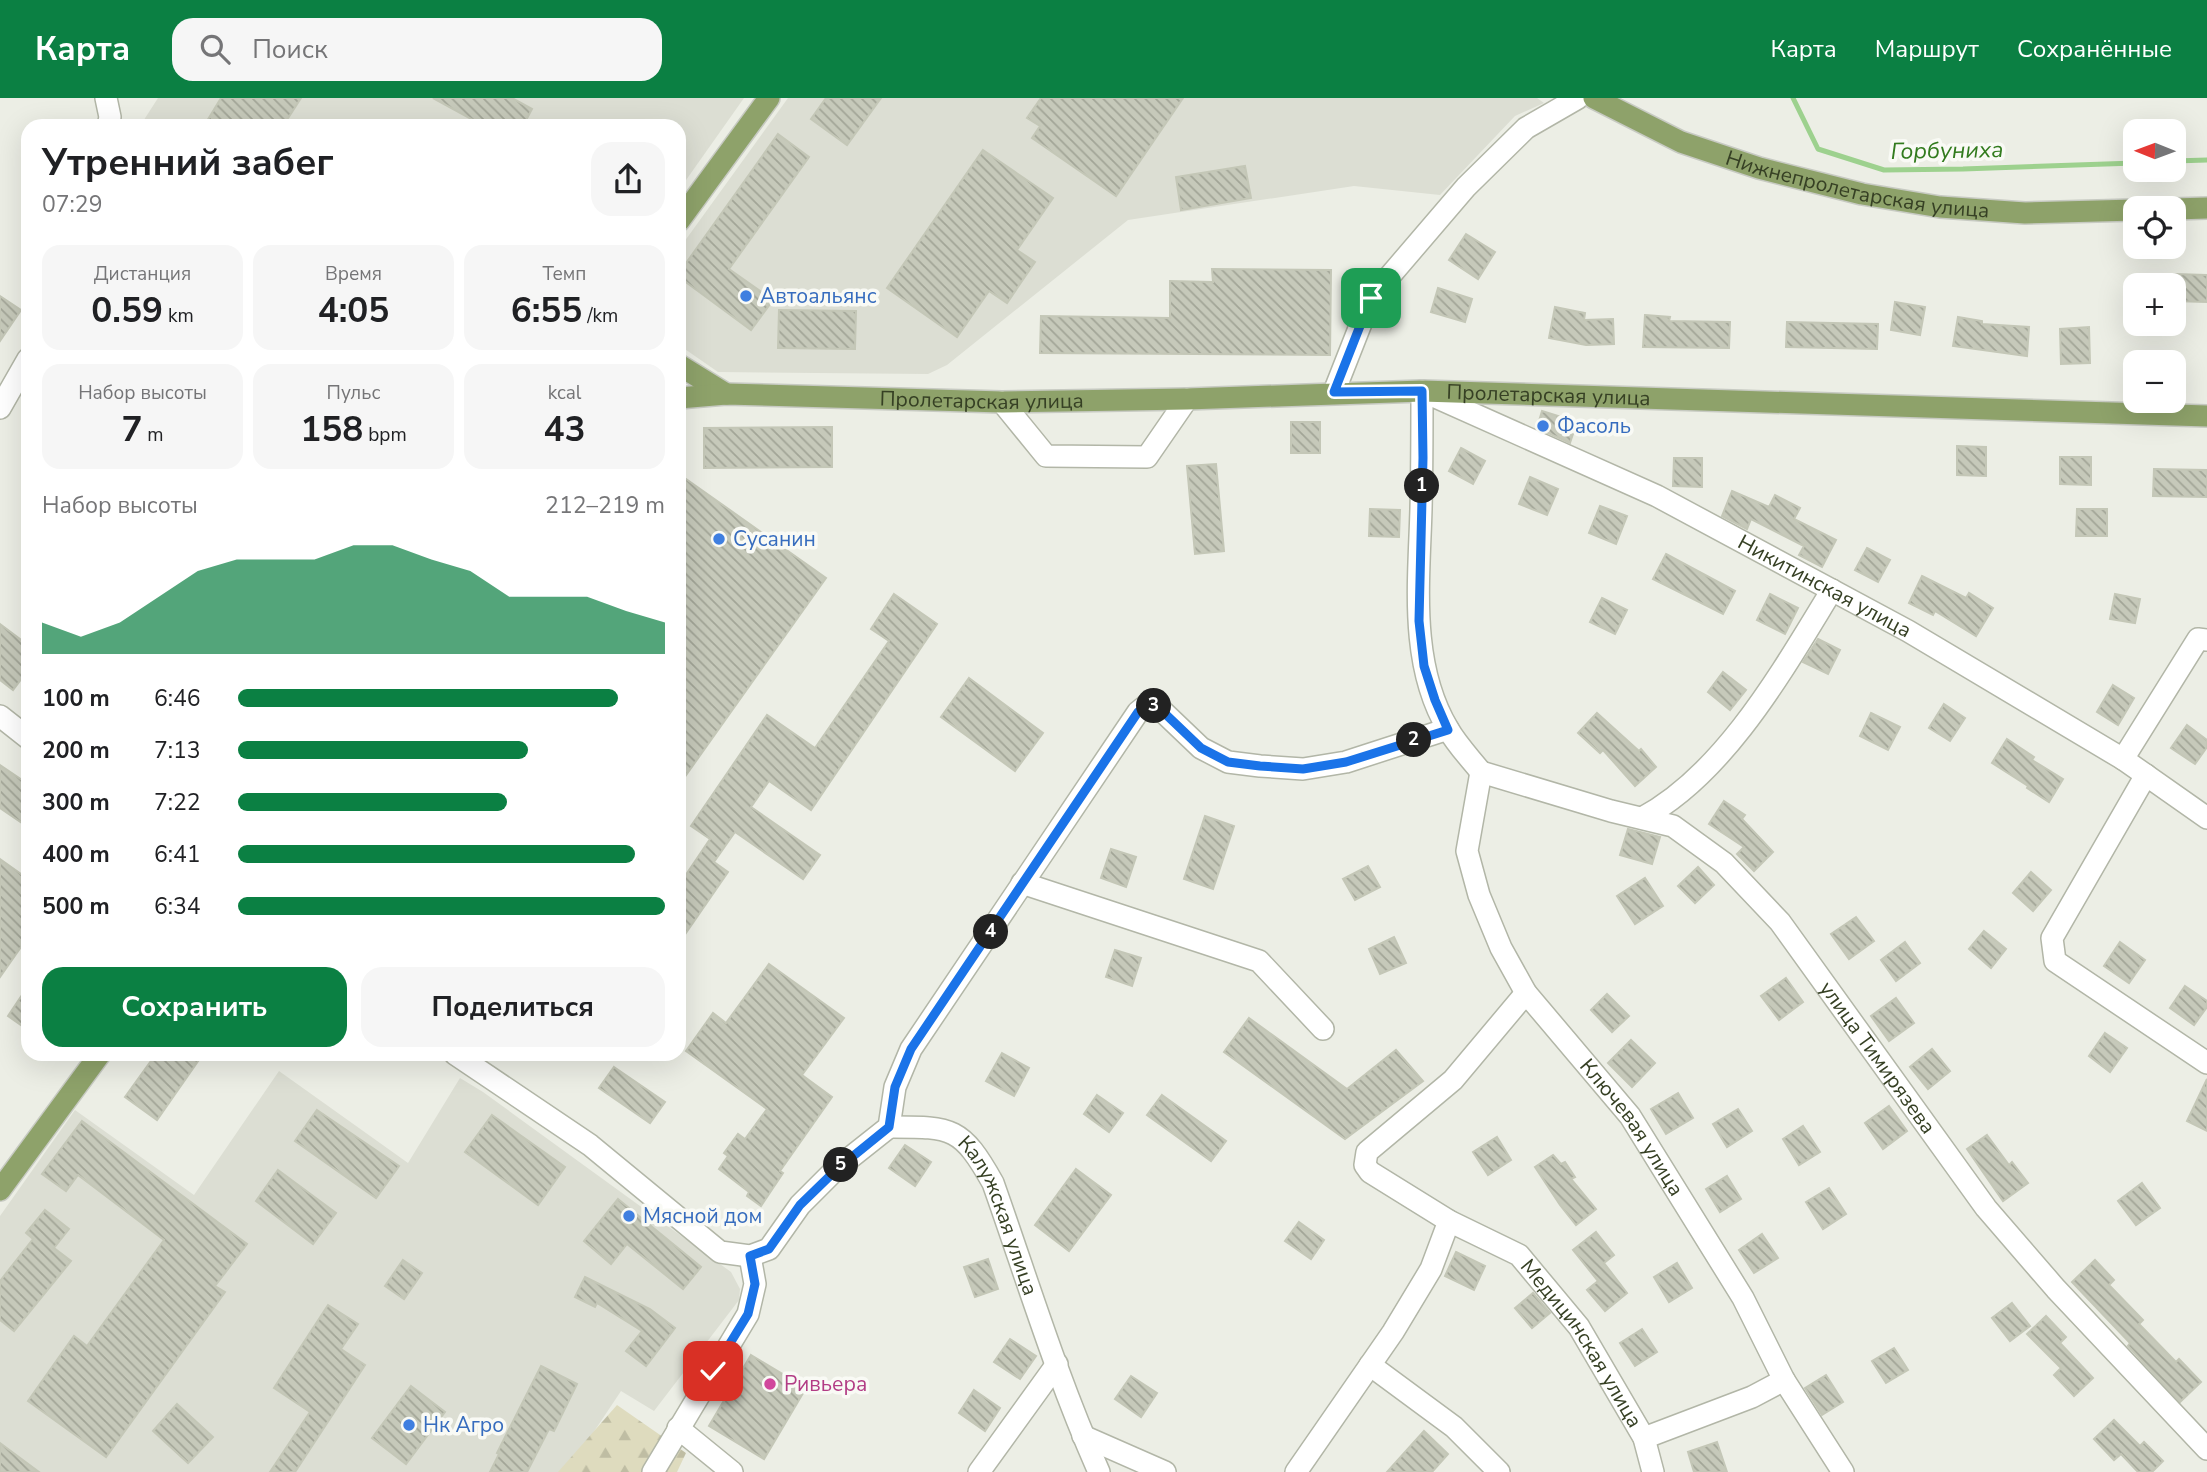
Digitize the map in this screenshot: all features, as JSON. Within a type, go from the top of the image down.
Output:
[{"type":"main road","points":[[686,211],[769,98]]},
{"type":"main road","name":"Нижнепролетарская улица","points":[[1594,98],[1681,142],[1759,168],[1861,194],[1940,207],[2025,213],[2123,210]]},
{"type":"main road","points":[[2186,209],[2207,208]]},
{"type":"main road","points":[[686,369],[726,394]]},
{"type":"main road","name":"Пролетарская улица","points":[[686,397],[726,394],[1002,402],[1422,391],[2207,416]]},
{"type":"main road","points":[[0,1190],[95,1061]]},
{"type":"street","points":[[106,98],[110,119]]},
{"type":"street","points":[[1334,392],[1371,298],[1466,187],[1526,128],[1578,98]]},
{"type":"street","points":[[0,408],[21,371]]},
{"type":"street","points":[[1422,391],[1419,621],[1424,666],[1448,730],[1480,772]]},
{"type":"street","name":"Никитинская улица","points":[[1422,391],[1657,496],[1908,631],[2123,759],[2207,818]]},
{"type":"street","points":[[1002,402],[1046,456],[1147,457],[1187,399]]},
{"type":"street","points":[[1642,818],[1665,805],[1714,761],[1778,677],[1832,590]]},
{"type":"street","points":[[2123,759],[2198,639],[2207,640]]},
{"type":"street","points":[[465,1061],[590,1146],[720,1252],[750,1256],[769,1249],[800,1205],[836,1170],[889,1127],[895,1087],[911,1049],[1138,712],[1148,704],[1157,706],[1201,748],[1228,762],[1260,766],[1303,769],[1346,762],[1448,730]]},
{"type":"street","points":[[0,716],[21,732]]},
{"type":"street","name":"улица Тимирязева","points":[[1480,772],[1611,811],[1673,826],[1724,863],[1780,922],[1986,1208],[2056,1289],[2207,1449]]},
{"type":"street","name":"Ключевая улица","points":[[1480,772],[1467,851],[1479,895],[1501,948],[1526,993],[1630,1116],[1743,1298],[1784,1380],[1843,1472]]},
{"type":"street","points":[[2146,775],[2052,938],[2055,961],[2207,1063]]},
{"type":"street","points":[[1022,883],[1259,961],[1323,1029]]},
{"type":"street","name":"Медицинская улица","points":[[1526,993],[1453,1080],[1367,1152],[1366,1165],[1370,1172],[1449,1221],[1519,1255],[1579,1327],[1644,1438],[1653,1472]]},
{"type":"street","name":"Калужская улица","points":[[889,1127],[937,1127],[961,1137],[978,1157],[993,1182],[1083,1436],[1099,1472]]},
{"type":"street","points":[[1296,1472],[1370,1365],[1431,1269],[1449,1221]]},
{"type":"street","points":[[653,1472],[748,1314],[755,1284],[750,1256]]},
{"type":"street","points":[[979,1472],[1057,1364]]},
{"type":"street","points":[[1370,1365],[1454,1427],[1499,1472]]},
{"type":"street","points":[[1644,1438],[1752,1398],[1784,1380]]},
{"type":"street","points":[[678,1428],[732,1472]]},
{"type":"street","points":[[1083,1436],[1165,1472]]},
{"type":"shaded area","points":[[158,98],[744,98],[686,180],[686,119],[144,119]]},
{"type":"shaded area","points":[[788,98],[1537,98],[1544,103],[1515,116],[1440,195],[1354,186],[1128,220],[947,365],[928,374],[718,372],[686,350],[686,239]]},
{"type":"shaded area","points":[[279,1071],[408,1163],[460,1078],[731,1272],[740,1289],[739,1300],[654,1411],[621,1391],[567,1472],[0,1472],[0,1216],[75,1110],[194,1195]]},
{"type":"green space","points":[[617,1405],[686,1453],[677,1472],[558,1472]]},
{"type":"building","points":[[221,98],[301,98],[288,119],[208,119]]},
{"type":"building","points":[[433,98],[512,98],[532,109],[527,119],[471,119]]},
{"type":"building","points":[[826,98],[881,98],[847,145],[811,119]]},
{"type":"building","points":[[1041,98],[1183,98],[1116,196],[1032,138],[1040,126],[1027,118]]},
{"type":"building","points":[[778,134],[809,157],[729,269],[773,300],[751,330],[686,282],[686,263]]},
{"type":"building","points":[[983,150],[1053,198],[1017,250],[1035,262],[1007,303],[989,291],[957,337],[887,288]]},
{"type":"building","points":[[1245,166],[1251,198],[1181,210],[1176,177]]},
{"type":"building","points":[[1466,234],[1495,252],[1478,279],[1449,260]]},
{"type":"building","points":[[1212,269],[1331,270],[1330,355],[1040,353],[1041,316],[1170,318],[1170,281],[1213,282]]},
{"type":"building","points":[[2186,274],[2207,275],[2207,302],[2186,301]]},
{"type":"building","points":[[1438,288],[1472,299],[1465,322],[1431,312]]},
{"type":"building","points":[[0,296],[21,310],[0,341]]},
{"type":"building","points":[[1895,302],[1925,307],[1920,335],[1891,330]]},
{"type":"building","points":[[1555,307],[1585,313],[1584,320],[1613,319],[1614,344],[1586,345],[1549,338]]},
{"type":"building","points":[[779,310],[856,311],[855,349],[778,348]]},
{"type":"building","points":[[1645,315],[1670,317],[1669,321],[1730,322],[1729,348],[1643,347]]},
{"type":"building","points":[[1958,317],[1982,321],[1982,324],[2029,327],[2027,356],[1953,346]]},
{"type":"building","points":[[1787,322],[1878,324],[1877,349],[1786,347]]},
{"type":"building","points":[[2089,327],[2090,363],[2061,364],[2060,329]]},
{"type":"building","points":[[1542,411],[1577,422],[1570,443],[1537,428]]},
{"type":"building","points":[[1291,422],[1320,422],[1320,453],[1291,453]]},
{"type":"building","points":[[832,427],[832,467],[704,468],[704,428]]},
{"type":"building","points":[[1957,446],[1986,447],[1986,476],[1957,475]]},
{"type":"building","points":[[1461,448],[1485,461],[1473,484],[1449,471]]},
{"type":"building","points":[[2060,457],[2091,457],[2091,485],[2060,484]]},
{"type":"building","points":[[1674,458],[1702,458],[1702,487],[1673,486]]},
{"type":"building","points":[[1216,464],[1224,551],[1195,554],[1187,466]]},
{"type":"building","points":[[2154,469],[2207,470],[2207,497],[2153,496]]},
{"type":"building","points":[[1530,477],[1558,489],[1547,515],[1519,504]]},
{"type":"building","points":[[686,479],[826,578],[686,775]]},
{"type":"building","points":[[1732,491],[1769,507],[1775,495],[1800,508],[1794,519],[1836,540],[1822,567],[1799,555],[1804,546],[1751,519],[1747,529],[1722,516]]},
{"type":"building","points":[[1600,506],[1627,516],[1616,544],[1589,533]]},
{"type":"building","points":[[1370,509],[1400,510],[1399,537],[1369,536]]},
{"type":"building","points":[[2077,509],[2107,509],[2107,536],[2076,536]]},
{"type":"building","points":[[1867,548],[1890,560],[1878,582],[1855,570]]},
{"type":"building","points":[[1666,554],[1735,591],[1723,614],[1653,579]]},
{"type":"building","points":[[1922,576],[1966,598],[1969,593],[1993,608],[1976,636],[1935,611],[1933,615],[1909,603]]},
{"type":"building","points":[[894,594],[937,624],[811,810],[769,781],[751,807],[820,855],[803,879],[735,832],[714,862],[728,872],[686,933],[686,875],[710,839],[691,826],[767,715],[815,748],[889,641],[871,629]]},
{"type":"building","points":[[1770,594],[1798,608],[1785,634],[1757,620]]},
{"type":"building","points":[[2115,594],[2140,599],[2135,623],[2110,619]]},
{"type":"building","points":[[1602,598],[1627,610],[1615,634],[1590,622]]},
{"type":"building","points":[[0,624],[21,640],[21,679],[13,690],[0,680]]},
{"type":"building","points":[[1818,639],[1840,650],[1828,674],[1803,662]]},
{"type":"building","points":[[1723,672],[1746,690],[1730,710],[1708,692]]},
{"type":"building","points":[[969,678],[1043,733],[1015,771],[941,717]]},
{"type":"building","points":[[2113,685],[2134,698],[2118,725],[2097,712]]},
{"type":"building","points":[[1944,704],[1965,718],[1950,741],[1929,728]]},
{"type":"building","points":[[1597,713],[1639,751],[1641,749],[1656,767],[1635,786],[1603,750],[1600,753],[1578,733]]},
{"type":"building","points":[[1871,713],[1900,727],[1888,750],[1860,736]]},
{"type":"building","points":[[2187,725],[2207,740],[2207,747],[2195,764],[2171,748]]},
{"type":"building","points":[[2007,739],[2034,757],[2032,760],[2063,779],[2049,802],[1992,763]]},
{"type":"building","points":[[0,765],[21,779],[21,822],[0,808]]},
{"type":"building","points":[[1724,801],[1745,815],[1742,819],[1773,852],[1754,871],[1737,854],[1744,847],[1709,824]]},
{"type":"building","points":[[1205,816],[1234,826],[1213,889],[1184,879]]},
{"type":"building","points":[[1628,829],[1660,837],[1652,864],[1620,855]]},
{"type":"building","points":[[1111,849],[1136,857],[1126,887],[1101,878]]},
{"type":"building","points":[[0,859],[21,874],[21,947],[0,977]]},
{"type":"building","points":[[1368,866],[1380,887],[1355,900],[1343,879]]},
{"type":"building","points":[[1698,867],[1714,885],[1695,903],[1678,886]]},
{"type":"building","points":[[2031,872],[2051,890],[2033,911],[2013,893]]},
{"type":"building","points":[[1645,878],[1663,906],[1635,924],[1617,896]]},
{"type":"building","points":[[1856,917],[1874,941],[1849,959],[1831,934]]},
{"type":"building","points":[[1984,931],[2006,949],[1991,968],[1969,949]]},
{"type":"building","points":[[1394,937],[1406,963],[1380,974],[1369,949]]},
{"type":"building","points":[[1905,942],[1920,963],[1896,981],[1881,960]]},
{"type":"building","points":[[2120,942],[2145,960],[2129,983],[2104,966]]},
{"type":"building","points":[[1115,950],[1141,958],[1132,986],[1106,977]]},
{"type":"building","points":[[769,964],[844,1018],[802,1075],[832,1097],[780,1171],[783,1173],[761,1206],[747,1196],[749,1192],[719,1169],[728,1156],[724,1153],[738,1134],[745,1139],[767,1109],[686,1051],[713,1013],[726,1023]]},
{"type":"building","points":[[1786,978],[1803,1002],[1779,1020],[1761,996]]},
{"type":"building","points":[[2185,986],[2207,1001],[2207,1007],[2194,1025],[2170,1008]]},
{"type":"building","points":[[1607,994],[1629,1016],[1612,1032],[1591,1010]]},
{"type":"building","points":[[21,996],[21,1025],[8,1016]]},
{"type":"building","points":[[1896,998],[1914,1023],[1889,1041],[1871,1016]]},
{"type":"building","points":[[1249,1018],[1347,1089],[1396,1050],[1423,1081],[1345,1139],[1224,1052]]},
{"type":"building","points":[[2105,1033],[2127,1048],[2110,1072],[2089,1056]]},
{"type":"building","points":[[1631,1040],[1655,1063],[1632,1087],[1608,1063]]},
{"type":"building","points":[[1932,1049],[1950,1071],[1928,1089],[1910,1067]]},
{"type":"building","points":[[1002,1053],[1029,1068],[1014,1096],[986,1081]]},
{"type":"building","points":[[151,1061],[198,1061],[157,1120],[125,1097]]},
{"type":"building","points":[[614,1067],[665,1102],[650,1123],[599,1088]]},
{"type":"building","points":[[2207,1079],[2207,1131],[2187,1121]]},
{"type":"building","points":[[1678,1093],[1693,1118],[1666,1134],[1651,1109]]},
{"type":"building","points":[[1097,1095],[1123,1113],[1109,1132],[1084,1114]]},
{"type":"building","points":[[1162,1095],[1226,1141],[1211,1161],[1147,1115]]},
{"type":"building","points":[[1889,1106],[1907,1131],[1883,1149],[1865,1123]]},
{"type":"building","points":[[1738,1109],[1752,1131],[1727,1147],[1713,1124]]},
{"type":"building","points":[[317,1110],[399,1166],[376,1198],[295,1141]]},
{"type":"building","points":[[492,1115],[565,1167],[538,1205],[465,1152]]},
{"type":"building","points":[[82,1121],[247,1244],[215,1286],[225,1292],[106,1457],[28,1401],[74,1336],[87,1346],[164,1240],[78,1175],[66,1191],[42,1174]]},
{"type":"building","points":[[1803,1126],[1820,1152],[1799,1165],[1783,1139]]},
{"type":"building","points":[[1987,1135],[2009,1165],[2012,1162],[2028,1183],[2003,1201],[1967,1149]]},
{"type":"building","points":[[1497,1137],[1511,1160],[1488,1175],[1473,1152]]},
{"type":"building","points":[[905,1145],[931,1162],[915,1186],[889,1168]]},
{"type":"building","points":[[1553,1155],[1561,1164],[1565,1162],[1575,1177],[1571,1179],[1596,1209],[1576,1225],[1535,1167]]},
{"type":"building","points":[[1076,1169],[1111,1195],[1069,1251],[1035,1225]]},
{"type":"building","points":[[278,1170],[336,1213],[313,1244],[256,1201]]},
{"type":"building","points":[[1727,1176],[1741,1199],[1720,1212],[1706,1189]]},
{"type":"building","points":[[2142,1183],[2160,1208],[2136,1225],[2118,1201]]},
{"type":"building","points":[[1829,1188],[1846,1214],[1823,1229],[1806,1202]]},
{"type":"building","points":[[618,1199],[701,1267],[683,1289],[627,1244],[611,1264],[584,1241]]},
{"type":"building","points":[[45,1210],[69,1229],[54,1248],[71,1261],[14,1331],[0,1320],[0,1281],[33,1239],[26,1233]]},
{"type":"building","points":[[1299,1222],[1324,1240],[1311,1259],[1285,1241]]},
{"type":"building","points":[[1596,1232],[1614,1255],[1604,1263],[1627,1293],[1605,1311],[1587,1290],[1598,1281],[1573,1250]]},
{"type":"building","points":[[1762,1234],[1778,1258],[1754,1273],[1739,1250]]},
{"type":"building","points":[[1456,1252],[1485,1266],[1474,1290],[1445,1276]]},
{"type":"building","points":[[988,1259],[998,1289],[975,1297],[964,1267]]},
{"type":"building","points":[[403,1260],[422,1273],[404,1299],[385,1286]]},
{"type":"building","points":[[2095,1260],[2114,1280],[2109,1285],[2143,1320],[2139,1324],[2176,1362],[2179,1359],[2201,1382],[2180,1402],[2128,1346],[2130,1343],[2072,1282]]},
{"type":"building","points":[[1677,1263],[1692,1288],[1669,1302],[1654,1277]]},
{"type":"building","points":[[585,1277],[650,1309],[675,1328],[646,1366],[626,1351],[642,1331],[597,1303],[595,1307],[575,1297]]},
{"type":"building","points":[[1533,1293],[1550,1313],[1532,1328],[1515,1308]]},
{"type":"building","points":[[2012,1303],[2030,1326],[2010,1341],[1992,1318]]},
{"type":"building","points":[[328,1305],[358,1324],[341,1349],[365,1365],[295,1472],[270,1472],[310,1412],[274,1388]]},
{"type":"building","points":[[2046,1316],[2066,1337],[2060,1343],[2093,1378],[2074,1396],[2054,1375],[2061,1368],[2027,1334]]},
{"type":"building","points":[[1642,1329],[1657,1352],[1635,1366],[1620,1343]]},
{"type":"building","points":[[1010,1339],[1036,1356],[1020,1379],[994,1362]]},
{"type":"building","points":[[1894,1348],[1908,1370],[1886,1383],[1872,1361]]},
{"type":"building","points":[[751,1355],[806,1388],[764,1459],[709,1426]]},
{"type":"building","points":[[541,1366],[577,1384],[554,1431],[549,1429],[527,1472],[490,1472],[499,1454],[497,1453]]},
{"type":"building","points":[[1826,1375],[1843,1402],[1822,1415],[1805,1388]]},
{"type":"building","points":[[1131,1376],[1157,1393],[1141,1417],[1115,1399]]},
{"type":"building","points":[[411,1386],[445,1412],[406,1464],[372,1438]]},
{"type":"building","points":[[974,1390],[1000,1408],[985,1431],[959,1413]]},
{"type":"building","points":[[177,1404],[213,1437],[188,1463],[153,1431]]},
{"type":"building","points":[[2114,1420],[2140,1446],[2144,1442],[2163,1461],[2152,1472],[2138,1472],[2121,1454],[2114,1460],[2094,1439]]},
{"type":"building","points":[[1424,1431],[1448,1454],[1432,1472],[1387,1472]]},
{"type":"building","points":[[1717,1442],[1727,1472],[1694,1472],[1688,1452]]},
{"type":"building","points":[[0,1443],[39,1472],[0,1472]]},
{"type":"waterway","name":"Горбуниха","points":[[1793,98],[1818,149],[1884,170],[2123,163]]},
{"type":"waterway","name":"Горбуниха","points":[[2186,161],[2207,160]]},
{"type":"place","name":"Автоальянс","points":[[746,296]]},
{"type":"place","name":"Фасоль","points":[[1543,426]]},
{"type":"place","name":"Сусанин","points":[[719,539]]},
{"type":"place","name":"Мясной дом","points":[[629,1216]]},
{"type":"place","name":"Ривьера","points":[[770,1384]]},
{"type":"place","name":"Нк Агро","points":[[409,1425]]},
{"type":"route","points":[[713,1371],[748,1314],[755,1284],[750,1256],[769,1249],[800,1205],[836,1170],[889,1127],[895,1087],[911,1049],[1138,712],[1148,704],[1157,706],[1201,748],[1228,762],[1303,769],[1346,762],[1448,730],[1424,666],[1419,621],[1422,391],[1334,392],[1371,298]]}]
